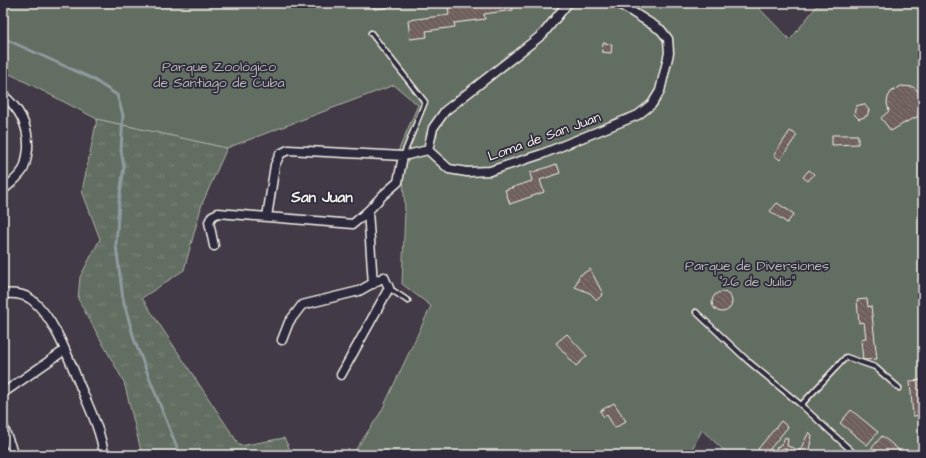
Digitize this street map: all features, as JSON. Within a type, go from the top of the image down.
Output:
[{"type":"street","points":[[267,217],[275,165],[280,154],[288,150],[403,156],[428,150],[433,128],[445,111],[543,34],[568,3]]},
{"type":"street","name":"Loma de San Juan","points":[[428,150],[449,169],[467,172],[490,171],[542,154],[638,115],[652,104],[660,91],[669,53],[668,39],[661,30],[618,3]]},
{"type":"street","points":[[3,95],[11,101],[26,125],[28,155],[24,169],[14,181],[3,190]]},
{"type":"street","points":[[214,246],[208,222],[212,216],[218,213],[354,224],[398,182],[403,156]]},
{"type":"street","points":[[368,211],[373,284]]},
{"type":"street","points":[[282,340],[289,322],[302,305],[359,292],[384,277],[389,288],[341,375]]},
{"type":"street","points":[[3,294],[17,293],[32,299],[51,322],[65,350],[102,444],[104,455]]},
{"type":"street","points":[[3,393],[65,350]]},
{"type":"street","points":[[3,426],[14,455]]},
{"type":"lane","points":[[371,33],[425,102],[403,156]]},
{"type":"lane","points":[[389,288],[408,301]]},
{"type":"lane","points":[[696,312],[856,455]]},
{"type":"lane","points":[[801,405],[846,356],[875,367],[899,388]]},
{"type":"green space","name":"Parque de Diversiones \"26 de Julio\"","points":[[3,3],[754,3],[790,40],[819,3],[923,3],[923,455],[729,455],[702,430],[689,455],[352,455],[381,412],[431,306],[402,284],[405,211],[402,161],[409,161],[411,154],[397,154],[418,105],[394,85],[227,148],[97,119],[12,75],[3,74]]},
{"type":"green space","points":[[97,119],[227,148],[202,204],[184,270],[142,298],[240,446],[284,438],[293,455],[142,455],[124,382],[78,299],[80,277],[100,239],[82,191]]},
{"type":"building","points":[[374,3],[387,3],[387,8],[374,9]]},
{"type":"building","points":[[476,3],[512,3],[513,10],[484,14],[485,19],[454,23],[455,27],[426,31],[427,37],[410,39],[408,20],[449,15],[448,7]]},
{"type":"building","points":[[603,43],[612,44],[611,53],[602,52]]},
{"type":"building","points":[[901,86],[913,87],[918,91],[923,101],[923,107],[917,117],[891,131],[881,118],[889,111],[887,103],[891,92]]},
{"type":"building","points":[[864,104],[869,110],[867,116],[859,119],[854,114],[856,106]]},
{"type":"building","points":[[790,131],[797,135],[780,160],[774,155]]},
{"type":"building","points":[[832,135],[858,135],[858,144],[832,145]]},
{"type":"building","points":[[557,164],[560,173],[540,180],[544,192],[510,204],[505,190],[532,181],[530,173]]},
{"type":"building","points":[[809,170],[814,174],[808,181],[803,177]]},
{"type":"building","points":[[777,203],[794,214],[787,223],[770,211]]},
{"type":"building","points":[[590,269],[603,294],[597,300],[590,293],[575,287],[579,276]]},
{"type":"building","points":[[722,292],[729,295],[732,302],[729,309],[722,312],[715,309],[712,302],[715,295]]},
{"type":"building","points":[[867,299],[868,307],[871,306],[877,359],[863,360],[861,339],[866,338],[864,322],[859,323],[857,300]]},
{"type":"building","points":[[567,334],[587,356],[576,366],[556,343]]},
{"type":"building","points":[[923,380],[923,415],[913,416],[910,381]]},
{"type":"building","points":[[614,403],[626,421],[615,428],[607,415],[604,417],[600,411]]},
{"type":"building","points":[[851,410],[878,432],[867,445],[840,423]]},
{"type":"building","points":[[781,421],[788,427],[765,455],[758,449]]},
{"type":"building","points":[[809,432],[812,435],[808,455],[790,455],[785,448],[778,450],[776,448],[782,444],[785,437],[788,439],[787,446],[794,448],[799,452]]},
{"type":"building","points":[[882,436],[899,450],[894,455],[879,455],[871,449]]},
{"type":"waterway","points":[[3,38],[91,78],[117,95],[123,115],[121,150],[124,167],[119,202],[116,245],[123,299],[135,342],[180,455]]},
{"type":"district","name":"San Juan","points":[[322,197]]},
{"type":"park label","name":"Parque Zoológico de Santiago de Cuba","points":[[219,74]]}]
